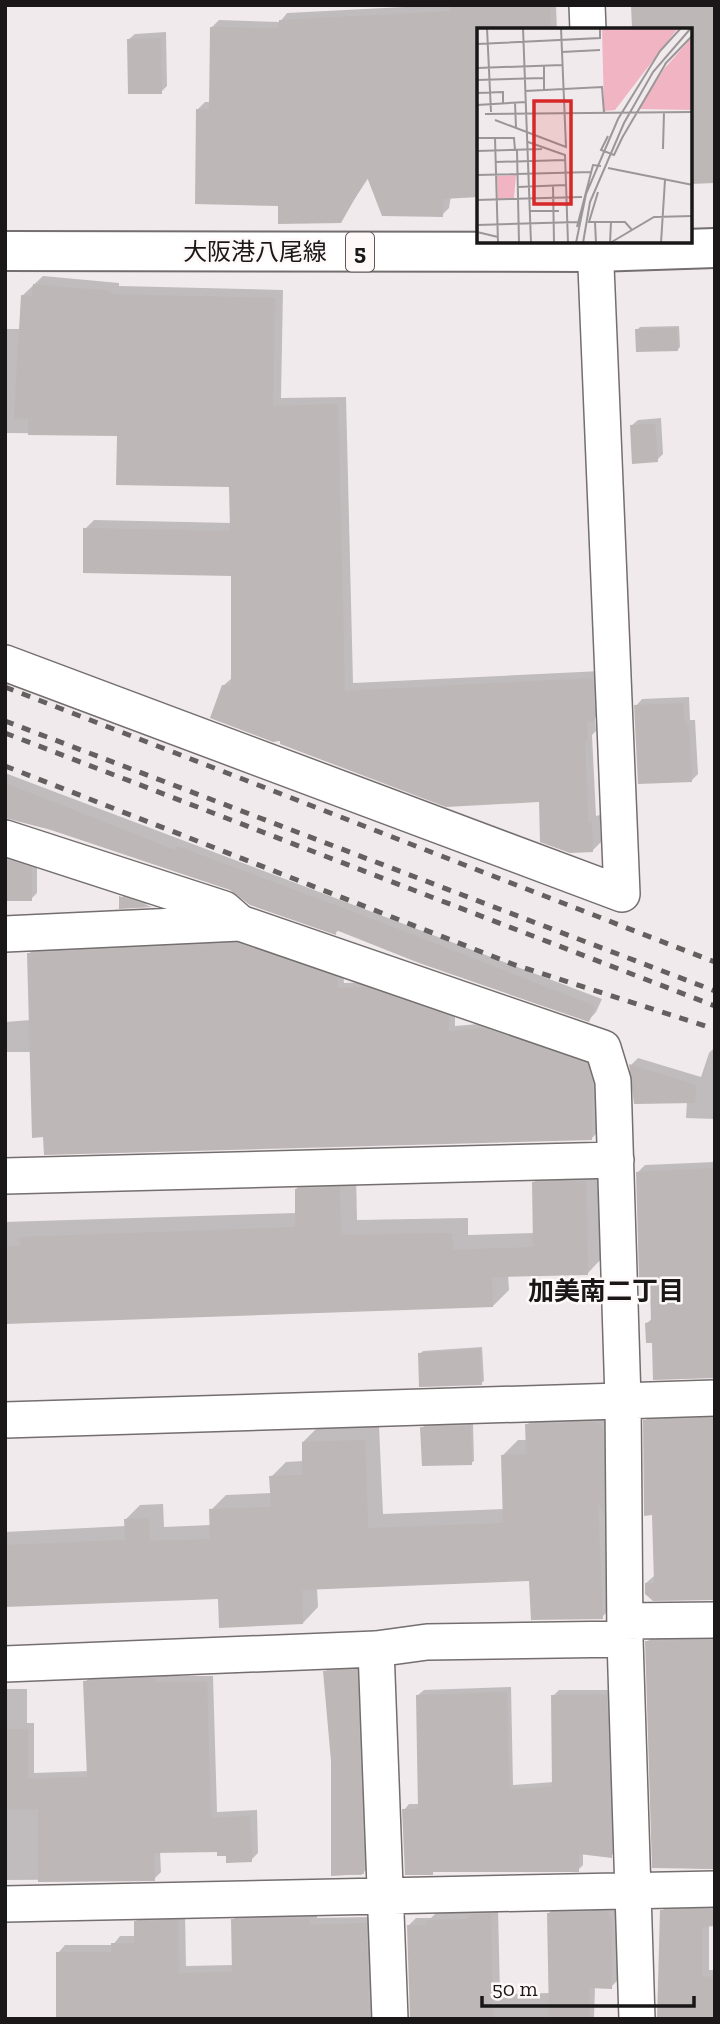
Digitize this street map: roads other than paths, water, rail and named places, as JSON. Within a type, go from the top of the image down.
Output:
[{"type":"main road","name":"大阪港八尾線","points":[[5,251],[715,248]]},
{"type":"street","points":[[587,5],[588,28]]},
{"type":"street","points":[[5,663],[622,894],[595,247]]},
{"type":"street","points":[[5,838],[224,909],[240,923]]},
{"type":"street","points":[[5,934],[240,923],[603,1048],[613,1081],[616,1160],[624,1399],[625,1630],[637,2019]]},
{"type":"street","points":[[5,1176],[616,1160]]},
{"type":"street","points":[[5,1420],[715,1398]]},
{"type":"street","points":[[5,1664],[376,1650],[427,1642],[625,1630],[715,1620]]},
{"type":"street","points":[[376,1650],[390,2019]]},
{"type":"street","points":[[5,1904],[715,1889]]},
{"type":"railway","points":[[5,687],[715,962]]},
{"type":"railway","points":[[5,721],[715,991]]},
{"type":"railway","points":[[5,733],[715,1006]]},
{"type":"railway","points":[[5,766],[515,965],[715,1029]]},
{"type":"district","name":"加美南二丁目","points":[[606,1291]]}]
